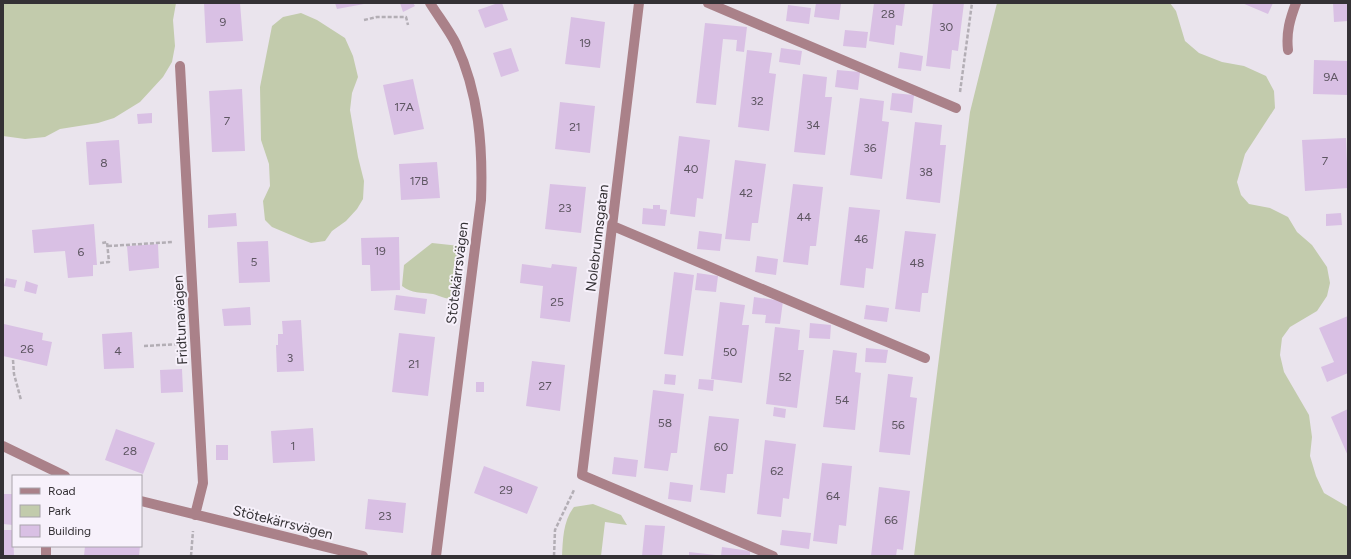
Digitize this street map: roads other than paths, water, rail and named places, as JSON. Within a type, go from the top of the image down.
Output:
[{"type":"street","name":"Stötekärrsvägen","points":[[430,3],[455,43],[469,76],[477,112],[482,175],[436,556]]},
{"type":"street","name":"Nolebrunnsgatan","points":[[639,3],[582,475],[773,556]]},
{"type":"street","points":[[708,3],[956,108]]},
{"type":"street","points":[[1288,50],[1286,38],[1288,25],[1296,3]]},
{"type":"street","name":"Fridtunavägen","points":[[180,66],[203,483],[195,515]]},
{"type":"street","points":[[613,226],[925,358]]},
{"type":"street","points":[[3,446],[53,473]]},
{"type":"street","points":[[142,502],[195,515]]},
{"type":"street","name":"Stötekärrsvägen","points":[[195,515],[363,556]]}]
